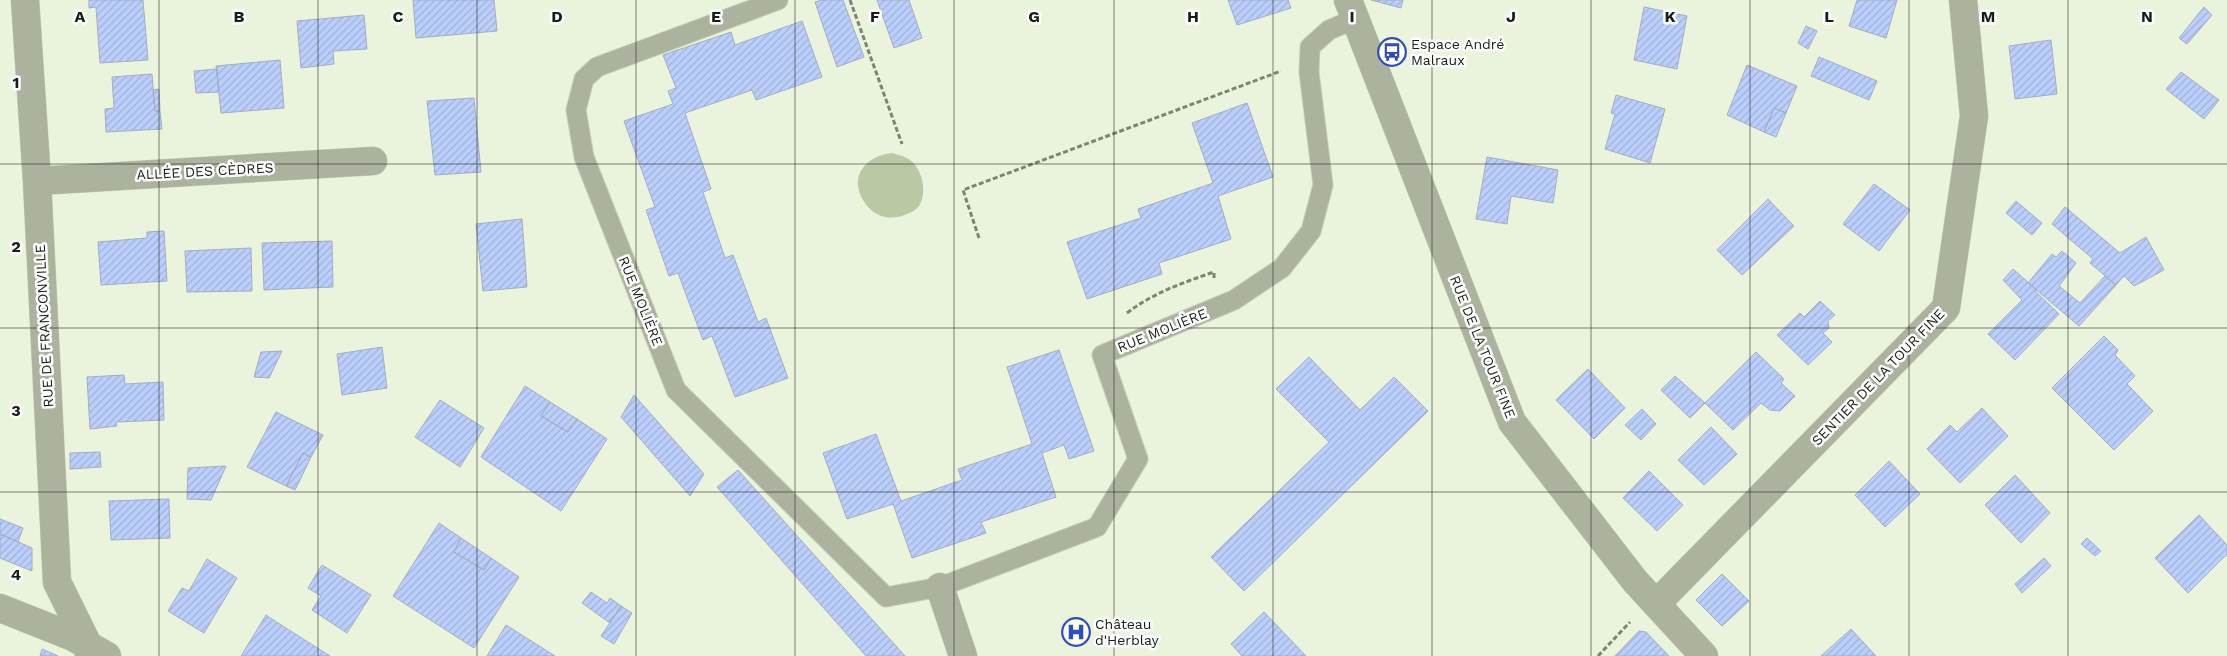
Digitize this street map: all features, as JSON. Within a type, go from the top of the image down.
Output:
[{"type":"street","name":"RUE DE FRANCONVILLE","points":[[25,0],[37,181],[57,582],[95,652]]},
{"type":"street","name":"SENTIER DE LA TOUR FINE","points":[[1656,604],[1946,308],[1974,116],[1963,0]]},
{"type":"street","name":"RUE DE LA TOUR FINE","points":[[1351,9],[1512,422],[1636,581],[1704,656]]},
{"type":"street","name":"ALLÉE DES CÈDRES","points":[[37,181],[373,161]]},
{"type":"street","points":[[940,587],[963,656]]},
{"type":"street","points":[[0,608],[73,637],[95,652]]},
{"type":"lane","name":"RUE MOLIÈRE","points":[[778,0],[597,68],[584,79],[576,110],[584,158],[676,390],[886,597],[940,587],[1097,527],[1138,459],[1102,355],[1234,300],[1252,290],[1282,268],[1311,231],[1323,185],[1309,72],[1310,47],[1351,9]]},
{"type":"path","points":[[850,0],[902,144]]},
{"type":"path","points":[[979,238],[963,190],[1284,69],[1286,79]]},
{"type":"path","points":[[1120,318],[1142,302],[1173,286],[1214,272],[1214,281],[1222,282]]},
{"type":"path","points":[[1598,656],[1632,620],[1656,604]]},
{"type":"green space","points":[[892,153],[910,160],[918,169],[922,181],[923,194],[917,209],[899,217],[891,218],[877,214],[866,205],[859,191],[858,183],[859,176],[866,164],[885,154]]},
{"type":"building","points":[[89,0],[143,0],[148,60],[100,63],[96,7],[89,8]]},
{"type":"building","points":[[413,0],[494,0],[497,31],[416,38]]},
{"type":"building","points":[[843,0],[864,57],[837,67],[815,2]]},
{"type":"building","points":[[877,0],[909,0],[922,38],[894,48]]},
{"type":"building","points":[[1228,0],[1288,0],[1291,8],[1237,25]]},
{"type":"building","points":[[1371,0],[1403,0],[1401,8]]},
{"type":"building","points":[[1857,0],[1897,0],[1886,38],[1849,26]]},
{"type":"building","points":[[1644,7],[1687,16],[1677,69],[1634,60]]},
{"type":"building","points":[[2204,7],[2212,15],[2187,44],[2179,38]]},
{"type":"building","points":[[364,15],[367,49],[333,51],[334,64],[301,68],[297,21]]},
{"type":"building","points":[[802,21],[822,77],[756,100],[752,90],[685,113],[711,189],[703,192],[725,258],[733,255],[758,322],[766,318],[788,378],[735,397],[712,336],[703,340],[678,273],[669,276],[646,210],[655,207],[624,121],[673,104],[668,91],[676,88],[663,55],[731,32],[735,45]]},
{"type":"building","points":[[1806,26],[1817,31],[1808,49],[1798,43]]},
{"type":"building","points":[[2051,40],[2057,94],[2015,99],[2009,46]]},
{"type":"building","points":[[1819,57],[1877,81],[1869,100],[1811,76]]},
{"type":"building","points":[[280,60],[284,108],[221,113],[216,66]]},
{"type":"building","points":[[1747,65],[1797,86],[1786,113],[1774,108],[1764,132],[1727,115]]},
{"type":"building","points":[[217,69],[219,92],[196,93],[194,71]]},
{"type":"building","points":[[2181,72],[2219,100],[2204,119],[2166,89]]},
{"type":"building","points":[[152,74],[155,111],[160,111],[162,129],[106,132],[105,109],[114,108],[112,77]]},
{"type":"building","points":[[159,89],[160,111],[155,111],[153,90]]},
{"type":"building","points":[[1616,95],[1665,109],[1650,163],[1605,149],[1615,114],[1611,113]]},
{"type":"building","points":[[474,98],[481,172],[435,175],[427,101]]},
{"type":"building","points":[[1247,103],[1273,177],[1218,196],[1231,239],[1159,263],[1162,274],[1087,299],[1067,242],[1141,218],[1138,209],[1213,183],[1192,123]]},
{"type":"building","points":[[1774,108],[1786,113],[1776,137],[1764,132]]},
{"type":"building","points":[[1487,157],[1558,170],[1553,203],[1511,196],[1507,224],[1476,219]]},
{"type":"building","points":[[1874,184],[1910,210],[1879,251],[1843,224]]},
{"type":"building","points":[[1768,199],[1794,226],[1742,275],[1717,250]]},
{"type":"building","points":[[2016,201],[2036,218],[2025,229],[2006,213]]},
{"type":"building","points":[[2065,207],[2120,253],[2146,237],[2164,270],[2134,286],[2124,276],[2116,285],[2090,263],[2093,259],[2052,224]]},
{"type":"building","points":[[2036,218],[2042,223],[2032,235],[2025,229]]},
{"type":"building","points":[[522,219],[527,287],[483,291],[476,224]]},
{"type":"building","points":[[164,231],[167,281],[101,285],[98,242],[147,238],[147,232]]},
{"type":"building","points":[[332,241],[333,287],[264,290],[262,243]]},
{"type":"building","points":[[251,248],[252,291],[187,292],[185,251]]},
{"type":"building","points":[[2062,251],[2076,263],[2059,286],[2080,303],[2105,276],[2116,285],[2079,326],[2028,283],[2052,254],[2056,257]]},
{"type":"building","points":[[2013,269],[2037,290],[2035,291],[2059,314],[2015,360],[1988,334],[2022,300],[2003,280]]},
{"type":"building","points":[[1820,301],[1835,315],[1828,321],[1829,328],[1823,333],[1832,342],[1808,365],[1777,335],[1800,313],[1804,317]]},
{"type":"building","points":[[2104,336],[2118,350],[2115,355],[2135,376],[2127,384],[2153,411],[2114,450],[2052,388]]},
{"type":"building","points":[[382,347],[387,388],[342,395],[337,354]]},
{"type":"building","points":[[1059,350],[1094,451],[1069,459],[1064,445],[1042,453],[1056,497],[981,522],[986,533],[912,558],[893,504],[847,519],[823,453],[876,434],[901,501],[962,480],[958,469],[1032,444],[1007,367]]},
{"type":"building","points":[[282,351],[269,378],[254,377],[261,352]]},
{"type":"building","points":[[1756,352],[1784,379],[1781,383],[1795,396],[1780,411],[1770,410],[1761,403],[1733,430],[1705,403]]},
{"type":"building","points":[[1309,357],[1360,410],[1394,377],[1428,411],[1244,591],[1211,557],[1329,442],[1276,389]]},
{"type":"building","points":[[1588,369],[1625,408],[1594,439],[1556,400]]},
{"type":"building","points":[[124,375],[125,384],[163,382],[164,420],[116,422],[117,426],[90,429],[87,377]]},
{"type":"building","points":[[1675,376],[1705,403],[1690,418],[1661,390]]},
{"type":"building","points":[[525,386],[550,402],[541,416],[568,432],[577,419],[607,439],[561,511],[481,457]]},
{"type":"building","points":[[634,395],[704,474],[690,496],[621,417]]},
{"type":"building","points":[[440,400],[484,428],[460,467],[415,437]]},
{"type":"building","points":[[550,402],[577,419],[568,432],[541,416]]},
{"type":"building","points":[[1982,408],[2008,436],[1960,483],[1927,449],[1950,425],[1957,432]]},
{"type":"building","points":[[1642,409],[1656,424],[1641,440],[1625,425]]},
{"type":"building","points":[[276,412],[323,435],[311,457],[303,453],[286,486],[247,467]]},
{"type":"building","points":[[1711,427],[1737,454],[1704,485],[1678,460]]},
{"type":"building","points":[[100,452],[101,467],[70,469],[70,453]]},
{"type":"building","points":[[303,453],[311,457],[295,490],[286,486]]},
{"type":"building","points":[[1889,461],[1920,494],[1885,527],[1855,495]]},
{"type":"building","points":[[226,466],[211,500],[187,499],[188,468]]},
{"type":"building","points":[[738,470],[905,656],[866,656],[717,487]]},
{"type":"building","points":[[1649,471],[1683,505],[1657,531],[1623,498]]},
{"type":"building","points":[[2015,475],[2050,513],[2021,543],[1985,505]]},
{"type":"building","points":[[169,499],[170,538],[111,540],[109,501]]},
{"type":"building","points":[[2199,515],[2227,545],[2227,554],[2188,593],[2155,558]]},
{"type":"building","points":[[0,519],[23,528],[18,542],[0,534]]},
{"type":"building","points":[[439,523],[461,538],[454,552],[484,570],[491,558],[519,577],[474,648],[393,596]]},
{"type":"building","points":[[0,534],[32,548],[32,571],[0,558]]},
{"type":"building","points":[[461,538],[491,558],[484,570],[454,552]]},
{"type":"building","points":[[2087,538],[2101,551],[2095,556],[2081,544]]},
{"type":"building","points":[[2044,558],[2051,566],[2022,593],[2015,584]]},
{"type":"building","points":[[207,559],[237,578],[204,633],[168,611],[182,588],[189,591]]},
{"type":"building","points":[[322,565],[371,595],[347,633],[312,610],[321,596],[308,588]]},
{"type":"building","points":[[1722,574],[1749,601],[1722,626],[1696,600]]},
{"type":"building","points":[[591,592],[607,603],[610,598],[621,606],[610,623],[582,603]]},
{"type":"building","points":[[621,606],[632,613],[614,644],[601,636]]},
{"type":"building","points":[[1264,612],[1306,656],[1242,656],[1231,644]]},
{"type":"building","points":[[266,615],[278,623],[330,656],[241,656]]},
{"type":"building","points":[[506,625],[544,649],[555,656],[487,656]]},
{"type":"building","points":[[1851,629],[1876,656],[1821,656]]},
{"type":"building","points":[[1639,631],[1646,632],[1669,656],[1615,656]]},
{"type":"building","points":[[42,649],[58,656],[40,656]]},
{"type":"place","name":"Espace André Malraux","points":[[1392,52]]},
{"type":"place","name":"Château d'Herblay","points":[[1076,632]]}]
